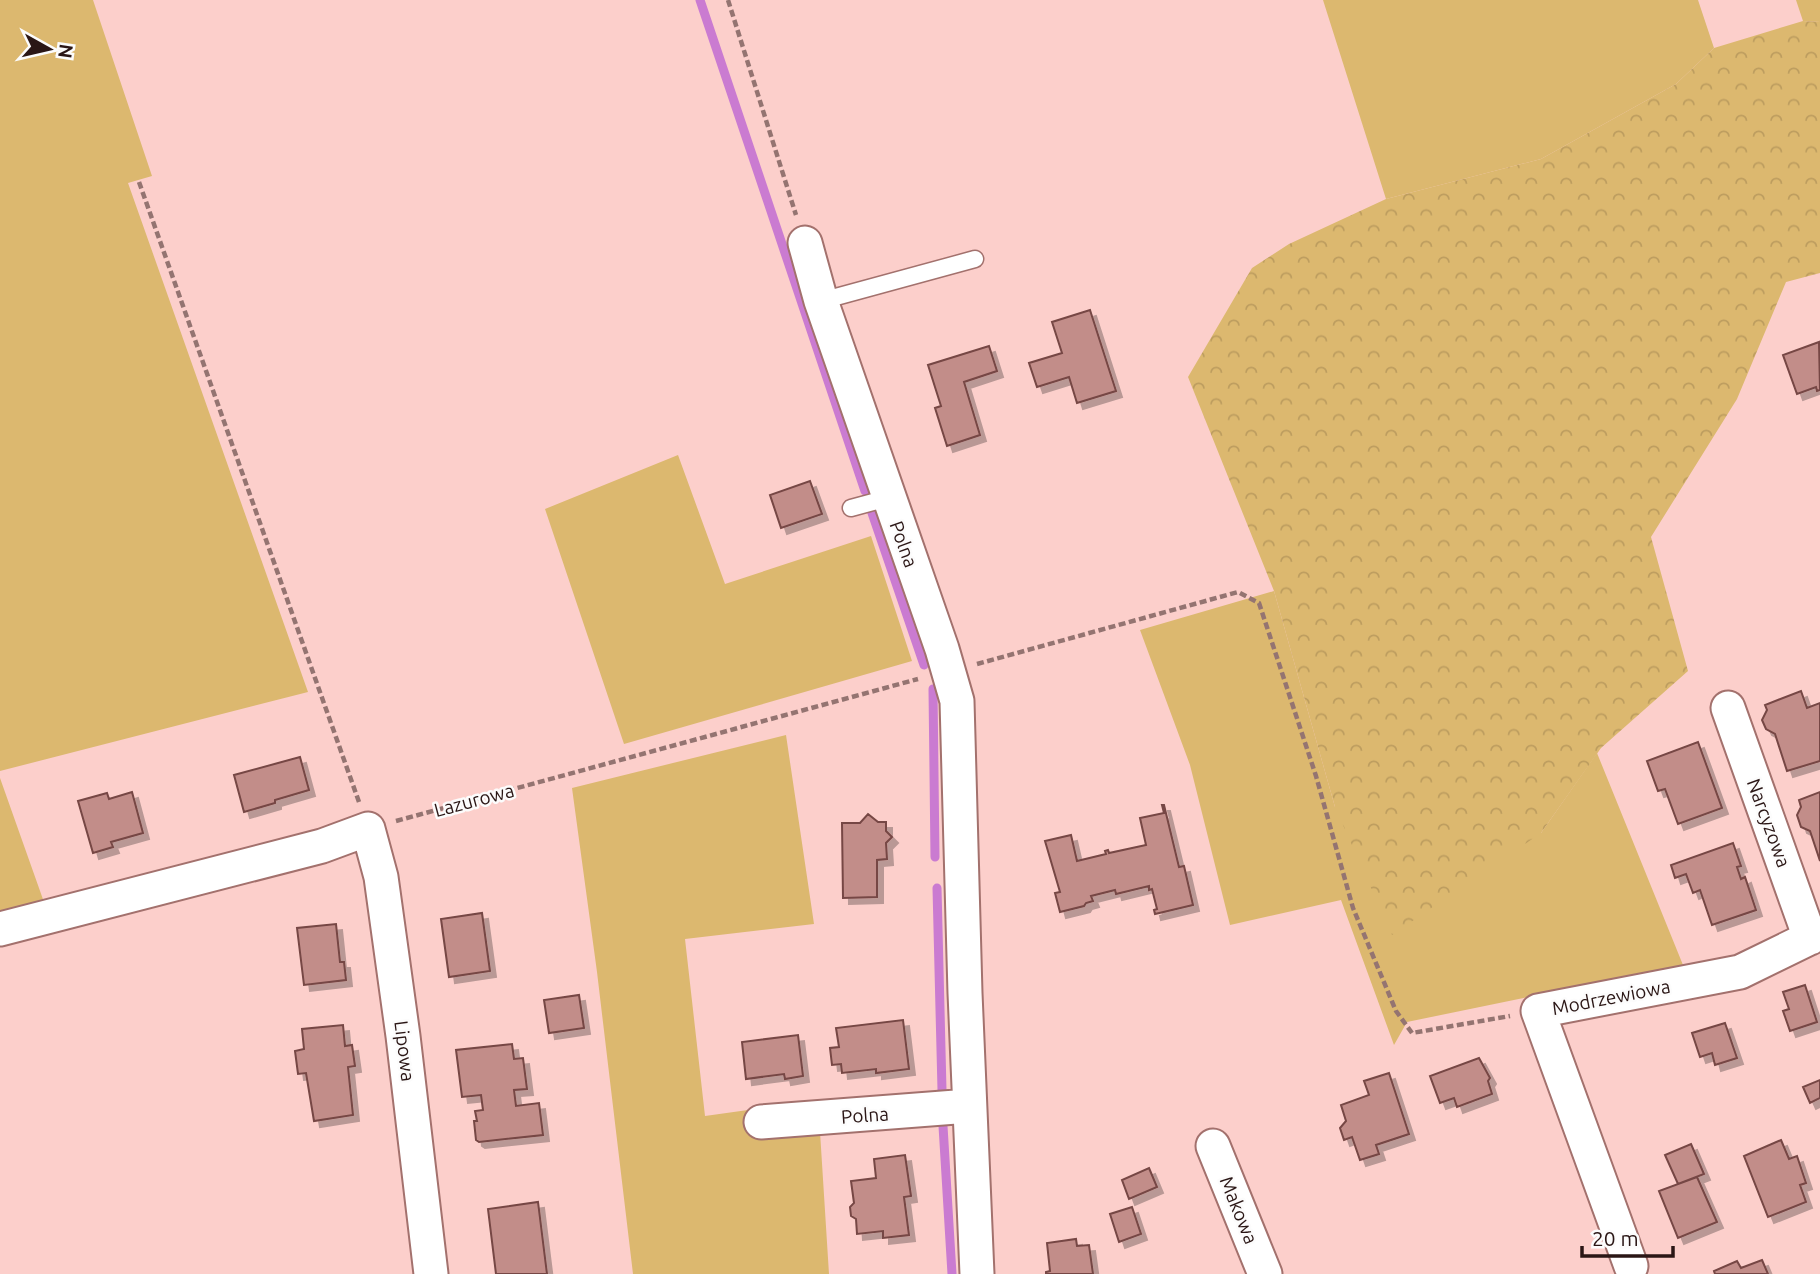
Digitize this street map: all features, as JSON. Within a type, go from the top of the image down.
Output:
[{"type":"street","name":"Polna","points":[[805,243],[821,301],[957,701],[969,1106],[977,1274]]},
{"type":"street","name":"Narcyzowa","points":[[1727,708],[1815,935]]},
{"type":"street","points":[[0,929],[322,846],[368,829]]},
{"type":"street","name":"Lipowa","points":[[368,829],[381,877],[402,1023],[431,1274]]},
{"type":"street","name":"Modrzewiowa","points":[[1631,1266],[1538,1011],[1740,972],[1815,935]]},
{"type":"street","name":"Polna","points":[[761,1122],[969,1106]]},
{"type":"street","name":"Makowa","points":[[1213,1146],[1265,1274]]},
{"type":"lane","points":[[821,301],[975,259]]},
{"type":"lane","points":[[851,508],[888,498]]},
{"type":"path","points":[[728,0],[805,243]]},
{"type":"path","points":[[139,182],[368,829]]},
{"type":"path","name":"Lazurowa","points":[[368,829],[1238,592],[1259,603],[1316,776],[1353,908],[1396,1011],[1412,1033],[1538,1011]]},
{"type":"green space","points":[[0,0],[93,0],[152,176],[128,183],[308,692],[0,771]]},
{"type":"green space","points":[[1323,0],[1698,0],[1714,48],[1676,84],[1541,159],[1386,199]]},
{"type":"green space","points":[[1796,0],[1820,0],[1820,22],[1803,21]]},
{"type":"green space","points":[[1803,21],[1820,22],[1820,273],[1786,282],[1737,399],[1651,537],[1688,671],[1601,748],[1541,833],[1392,935],[1335,807],[1274,591],[1188,377],[1252,268],[1289,244],[1386,199],[1541,159],[1676,84],[1714,48]]},
{"type":"green space","points":[[678,455],[725,584],[871,536],[912,661],[624,744],[545,509]]},
{"type":"green space","points":[[1274,591],[1335,807],[1541,833],[1597,753],[1683,965],[1407,1022],[1394,1045],[1341,900],[1230,925],[1190,765],[1140,630]]},
{"type":"green space","points":[[786,735],[814,924],[685,939],[705,1116],[818,1100],[829,1274],[633,1274],[572,788]]},
{"type":"green space","points":[[0,778],[45,905],[0,916]]},
{"type":"building","points":[[1090,310],[1116,391],[1077,403],[1069,377],[1037,387],[1029,363],[1062,353],[1052,322]]},
{"type":"building","points":[[1819,342],[1820,390],[1817,391],[1816,387],[1797,394],[1783,355]]},
{"type":"building","points":[[989,346],[997,371],[964,382],[980,435],[947,446],[935,408],[941,406],[928,365]]},
{"type":"building","points":[[810,481],[822,514],[781,528],[770,495]]},
{"type":"building","points":[[1801,691],[1807,708],[1820,703],[1820,761],[1787,771],[1775,734],[1766,729],[1762,720],[1767,710],[1765,705]]},
{"type":"building","points":[[1698,742],[1722,808],[1678,824],[1665,789],[1658,791],[1647,761]]},
{"type":"building","points":[[300,757],[309,790],[244,812],[234,775]]},
{"type":"building","points":[[132,792],[143,833],[111,842],[113,847],[93,853],[78,801],[107,793],[109,799]]},
{"type":"building","points":[[1820,792],[1820,861],[1810,831],[1801,827],[1797,815],[1801,807],[1799,800]]},
{"type":"building","points":[[1162,805],[1179,867],[1184,866],[1193,905],[1155,914],[1154,910],[1157,909],[1149,886],[1116,894],[1115,890],[1091,896],[1093,901],[1084,906],[1060,912],[1055,893],[1060,892],[1045,841],[1071,835],[1077,861],[1106,854],[1105,851],[1108,850],[1109,853],[1146,845],[1140,818],[1164,813]]},
{"type":"building","points":[[868,814],[878,822],[886,822],[886,831],[892,837],[886,843],[887,859],[877,860],[877,897],[843,898],[842,823],[860,823]]},
{"type":"building","points":[[1733,843],[1741,866],[1737,867],[1741,879],[1745,877],[1756,910],[1712,925],[1700,890],[1693,893],[1686,874],[1675,878],[1671,865]]},
{"type":"building","points":[[482,913],[490,971],[449,977],[441,919]]},
{"type":"building","points":[[336,924],[340,962],[344,962],[346,980],[304,985],[297,928]]},
{"type":"building","points":[[1805,985],[1817,1022],[1790,1031],[1783,1011],[1789,1009],[1783,992]]},
{"type":"building","points":[[579,995],[584,1028],[549,1033],[544,1000]]},
{"type":"building","points":[[903,1020],[909,1069],[842,1073],[841,1064],[832,1065],[830,1048],[839,1047],[836,1028]]},
{"type":"building","points":[[1725,1023],[1737,1058],[1715,1065],[1712,1053],[1700,1057],[1692,1033]]},
{"type":"building","points":[[343,1025],[345,1046],[352,1045],[355,1066],[348,1067],[353,1115],[314,1121],[306,1073],[298,1074],[295,1051],[304,1049],[302,1029]]},
{"type":"building","points":[[798,1035],[803,1076],[785,1079],[784,1074],[746,1079],[742,1042]]},
{"type":"building","points":[[512,1044],[514,1059],[523,1058],[527,1089],[514,1090],[516,1106],[539,1103],[543,1135],[479,1142],[476,1140],[474,1121],[477,1121],[475,1111],[483,1110],[481,1095],[462,1097],[456,1050]]},
{"type":"building","points":[[1479,1058],[1490,1078],[1488,1081],[1492,1094],[1457,1107],[1454,1098],[1440,1103],[1430,1076]]},
{"type":"building","points":[[1389,1073],[1409,1134],[1376,1145],[1379,1154],[1360,1160],[1352,1137],[1344,1140],[1340,1128],[1346,1121],[1341,1105],[1369,1095],[1364,1081]]},
{"type":"building","points":[[1820,1080],[1820,1098],[1810,1103],[1803,1087]]},
{"type":"building","points":[[1781,1140],[1789,1159],[1797,1156],[1806,1183],[1800,1185],[1806,1202],[1768,1217],[1744,1156]]},
{"type":"building","points":[[1691,1144],[1704,1174],[1678,1184],[1665,1155]]},
{"type":"building","points":[[905,1155],[911,1196],[904,1197],[909,1235],[883,1238],[883,1231],[857,1234],[856,1219],[851,1216],[850,1207],[854,1203],[851,1181],[876,1178],[874,1159]]},
{"type":"building","points":[[1149,1168],[1157,1187],[1129,1199],[1122,1180]]},
{"type":"building","points":[[1697,1177],[1717,1222],[1678,1238],[1659,1191]]},
{"type":"building","points":[[538,1202],[547,1274],[496,1274],[488,1209]]},
{"type":"building","points":[[1132,1207],[1141,1234],[1119,1242],[1110,1214]]},
{"type":"building","points":[[1076,1239],[1077,1246],[1089,1245],[1093,1274],[1046,1274],[1050,1271],[1047,1243]]},
{"type":"building","points":[[1762,1260],[1768,1274],[1715,1274],[1714,1271],[1737,1261],[1741,1268]]},
{"type":"waterway","points":[[700,0],[865,491]]},
{"type":"waterway","points":[[872,513],[924,665]]},
{"type":"waterway","points":[[933,689],[935,857]]},
{"type":"waterway","points":[[937,888],[942,1090]]},
{"type":"waterway","points":[[943,1126],[952,1274]]}]
